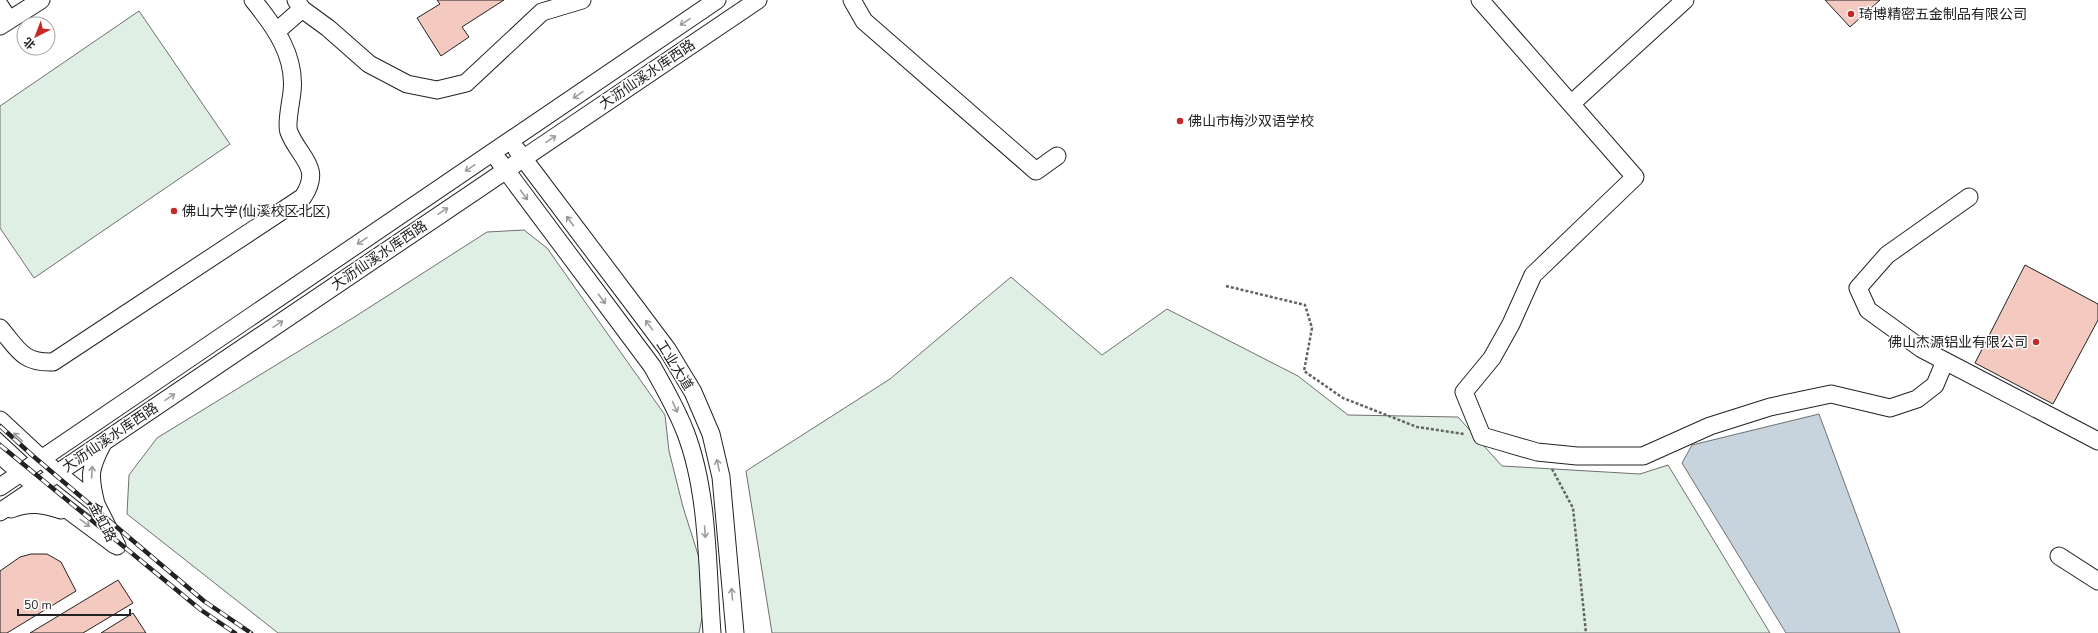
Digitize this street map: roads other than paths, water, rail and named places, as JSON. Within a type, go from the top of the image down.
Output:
[{"type":"street","points":[[3,18],[41,0]]},
{"type":"street","points":[[0,328],[25,357],[37,363],[52,362],[303,196],[311,185],[312,170],[288,130],[294,79],[285,46],[277,32],[253,0]]},
{"type":"street","points":[[277,32],[299,5],[369,64],[408,84],[437,90],[466,83],[550,5],[582,0]]},
{"type":"street","points":[[0,487],[717,0]]},
{"type":"street","name":"大沥仙溪水库西路","points":[[0,512],[758,0]]},
{"type":"street","points":[[852,0],[864,21],[1036,171],[1057,156]]},
{"type":"street","points":[[1480,0],[1635,177],[1534,275],[1511,324],[1492,358],[1464,392],[1482,436],[1543,453],[1577,456],[1643,456],[1710,426],[1770,407],[1831,394],[1890,408],[1917,399],[1935,385],[1945,361]]},
{"type":"street","points":[[1571,104],[1685,0]]},
{"type":"street","name":"工业大道","points":[[510,141],[667,349],[693,392],[711,434],[721,477],[735,633]]},
{"type":"street","name":"工业大道","points":[[493,153],[652,366],[672,401],[686,432],[697,474],[703,512],[712,633]]},
{"type":"street","points":[[1969,197],[1888,255],[1858,288],[1868,310],[1922,349],[2098,441]]},
{"type":"street","name":"金虹路","points":[[0,420],[41,459],[96,504],[117,546],[69,512],[0,455]]},
{"type":"street","points":[[96,504],[91,483],[92,463],[103,443]]},
{"type":"street","points":[[0,512],[26,504],[46,505],[69,512]]},
{"type":"street","points":[[2059,556],[2098,581]]},
{"type":"railway","points":[[0,426],[33,456],[204,601],[251,633]]},
{"type":"railway","points":[[0,445],[201,610],[235,633]]},
{"type":"place","name":"琦博精密五金制品有限公司","points":[[1851,14]]},
{"type":"place","name":"佛山市梅沙双语学校","points":[[1180,121]]},
{"type":"place","name":"佛山大学(仙溪校区北区)","points":[[174,211]]},
{"type":"place","name":"佛山杰源铝业有限公司","points":[[2036,342]]}]
